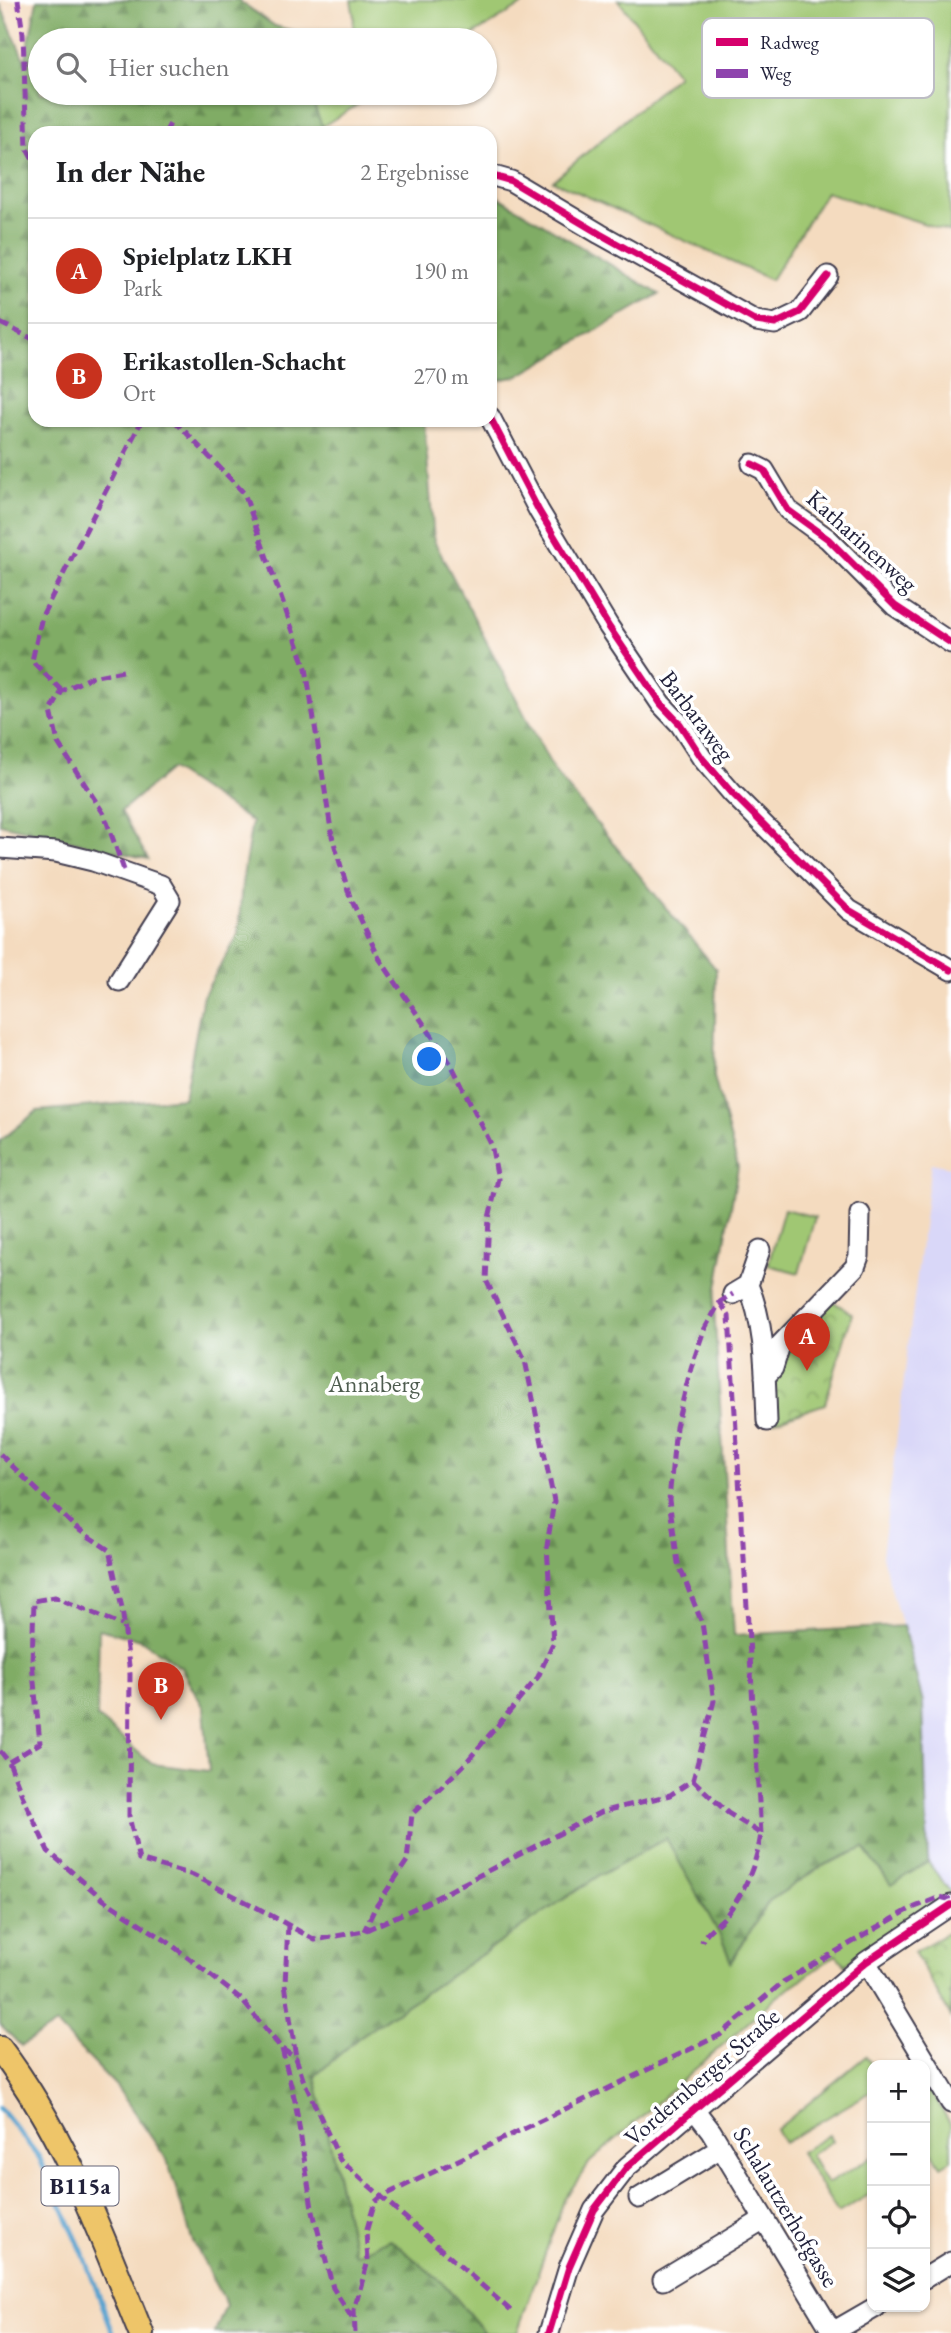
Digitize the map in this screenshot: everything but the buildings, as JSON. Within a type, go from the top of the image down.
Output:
[{"type":"main road","name":"B115a","points":[[0,2049],[30,2092],[73,2171],[141,2333]]},
{"type":"street","points":[[497,176],[510,181],[756,321],[775,324],[800,312],[828,276]]},
{"type":"street","name":"Barbaraweg","points":[[495,427],[539,511],[609,627],[661,704],[680,724],[702,758],[732,793],[849,909],[951,970]]},
{"type":"street","name":"Katharinenweg","points":[[752,464],[764,470],[788,510],[828,539],[895,606],[951,643]]},
{"type":"street","points":[[0,848],[68,855],[124,870],[161,885],[170,901],[119,981]]},
{"type":"street","points":[[765,1377],[773,1368],[780,1345],[855,1267],[859,1256],[860,1214]]},
{"type":"street","points":[[760,1250],[741,1289],[755,1301],[765,1377],[767,1421]]},
{"type":"street","name":"Vordernberger Straße","points":[[549,2333],[569,2267],[594,2210],[627,2167],[866,1962],[951,1905]]},
{"type":"street","points":[[866,1962],[951,2103]]},
{"type":"street","name":"Schalautzerhofgasse","points":[[695,2109],[832,2333]]},
{"type":"street","points":[[639,2198],[721,2148]]},
{"type":"street","points":[[663,2280],[764,2219]]},
{"type":"street","points":[[930,2275],[951,2262]]},
{"type":"street","points":[[832,2333],[868,2312]]},
{"type":"shaded area","points":[[931,1163],[951,1167],[951,1893],[928,1862],[923,1702],[882,1556]]},
{"type":"green space","name":"Annaberg","points":[[37,0],[240,0],[275,26],[282,28],[32,28]]},
{"type":"green space","points":[[351,0],[530,0],[484,28],[353,28]]},
{"type":"green space","points":[[618,0],[951,0],[950,232],[826,192],[771,280],[553,181],[678,75]]},
{"type":"green space","name":"Annaberg","points":[[0,4],[25,62],[28,46],[28,105],[314,105],[322,126],[28,126],[28,427],[425,427],[434,541],[554,771],[716,969],[714,1077],[738,1167],[714,1305],[734,1635],[903,1626],[923,1702],[928,1862],[891,1885],[864,1848],[824,1865],[769,1901],[731,1962],[721,1937],[666,1838],[592,1880],[359,2037],[315,2076],[355,2255],[390,2239],[445,2285],[485,2333],[215,2333],[226,2305],[192,2239],[167,2160],[116,2086],[56,2024],[21,2046],[0,2024],[0,1141],[37,1111],[184,1098],[203,996],[238,935],[242,883],[252,822],[171,769],[121,811],[148,859],[0,824]],"holes":[[[99,1629],[141,1640],[181,1668],[204,1708],[209,1771],[152,1764],[97,1717]]]},
{"type":"green space","points":[[313,105],[357,105],[323,126]]},
{"type":"green space","points":[[497,196],[659,294],[518,376],[497,380]]},
{"type":"green space","points":[[784,1209],[815,1217],[799,1273],[768,1265]]},
{"type":"green space","points":[[831,1300],[852,1314],[825,1404],[773,1422],[771,1394],[786,1348]]},
{"type":"green space","points":[[667,1838],[721,1937],[731,1961],[769,1901],[824,1865],[864,1848],[891,1884],[928,1862],[951,1893],[886,1933],[845,1965],[836,1955],[777,1997],[590,2162],[564,2200],[517,2333],[485,2333],[445,2285],[355,2255],[315,2076],[359,2037],[592,1880]]},
{"type":"green space","points":[[951,1931],[951,2017],[914,1952]]},
{"type":"green space","points":[[866,2056],[868,2060],[867,2094],[784,2143],[776,2130]]},
{"type":"green space","points":[[930,2089],[951,2125],[951,2160],[941,2166],[930,2148]]},
{"type":"green space","points":[[829,2135],[832,2141],[810,2155],[827,2184],[867,2160],[867,2196],[838,2213],[800,2152]]},
{"type":"waterway","points":[[0,2108],[39,2157],[83,2253],[113,2333]]},
{"type":"marked path","points":[[18,0],[23,34],[28,151]]},
{"type":"marked path","points":[[169,126],[171,122]]},
{"type":"marked path","points":[[0,323],[28,337]]},
{"type":"marked path","points":[[62,691],[32,661],[42,616],[138,427]]},
{"type":"marked path","points":[[181,427],[244,493],[306,668],[332,836],[350,897],[379,958],[451,1064],[491,1144],[498,1179],[489,1218],[486,1280],[525,1360],[554,1501],[547,1546],[553,1643],[538,1677],[463,1766],[412,1814],[407,1861],[375,1908],[364,1931]]},
{"type":"marked path","points":[[123,671],[91,677],[62,691],[51,711],[58,743],[104,814],[124,870]]},
{"type":"marked path","points":[[0,1454],[76,1528],[109,1550],[122,1608],[130,1674],[129,1816],[139,1860],[193,1875],[315,1940],[364,1931],[424,1904],[601,1812],[670,1795],[693,1780],[714,1701],[702,1623],[678,1563],[669,1500],[676,1427],[691,1368],[704,1330],[720,1302],[733,1294]]},
{"type":"marked path","points":[[720,1302],[729,1316],[761,1834]]},
{"type":"marked path","points":[[9,1762],[40,1743],[32,1662],[34,1601],[55,1597],[122,1625]]},
{"type":"marked path","points":[[0,1751],[9,1762],[48,1851],[104,1900],[168,1942],[241,1999],[282,2049],[296,2058],[340,2160],[511,2311]]},
{"type":"marked path","points":[[693,1780],[728,1813],[761,1834],[745,1886],[724,1918],[706,1934],[702,1942]]},
{"type":"marked path","points":[[355,2333],[354,2310],[368,2261],[366,2232],[375,2202],[381,2197],[720,2035],[783,1982],[910,1909],[940,1897],[951,1900]]},
{"type":"marked path","points":[[288,1925],[285,1984],[296,2058]]},
{"type":"marked path","points":[[282,2049],[295,2101],[312,2208],[333,2288],[354,2321]]},
{"type":"cycle path","points":[[497,177],[511,181],[756,321],[775,324],[800,312],[828,276]]},
{"type":"cycle path","points":[[495,427],[539,511],[609,627],[661,704],[680,724],[702,758],[732,793],[849,910],[951,970]]},
{"type":"cycle path","points":[[752,464],[764,470],[788,510],[828,539],[895,606],[951,643]]},
{"type":"cycle path","points":[[549,2333],[569,2267],[594,2210],[627,2167],[866,1962],[951,1905]]},
{"type":"place","name":"Spielplatz LKH","points":[[807,1371]]},
{"type":"place","name":"Erikastollen-Schacht","points":[[161,1720]]}]
